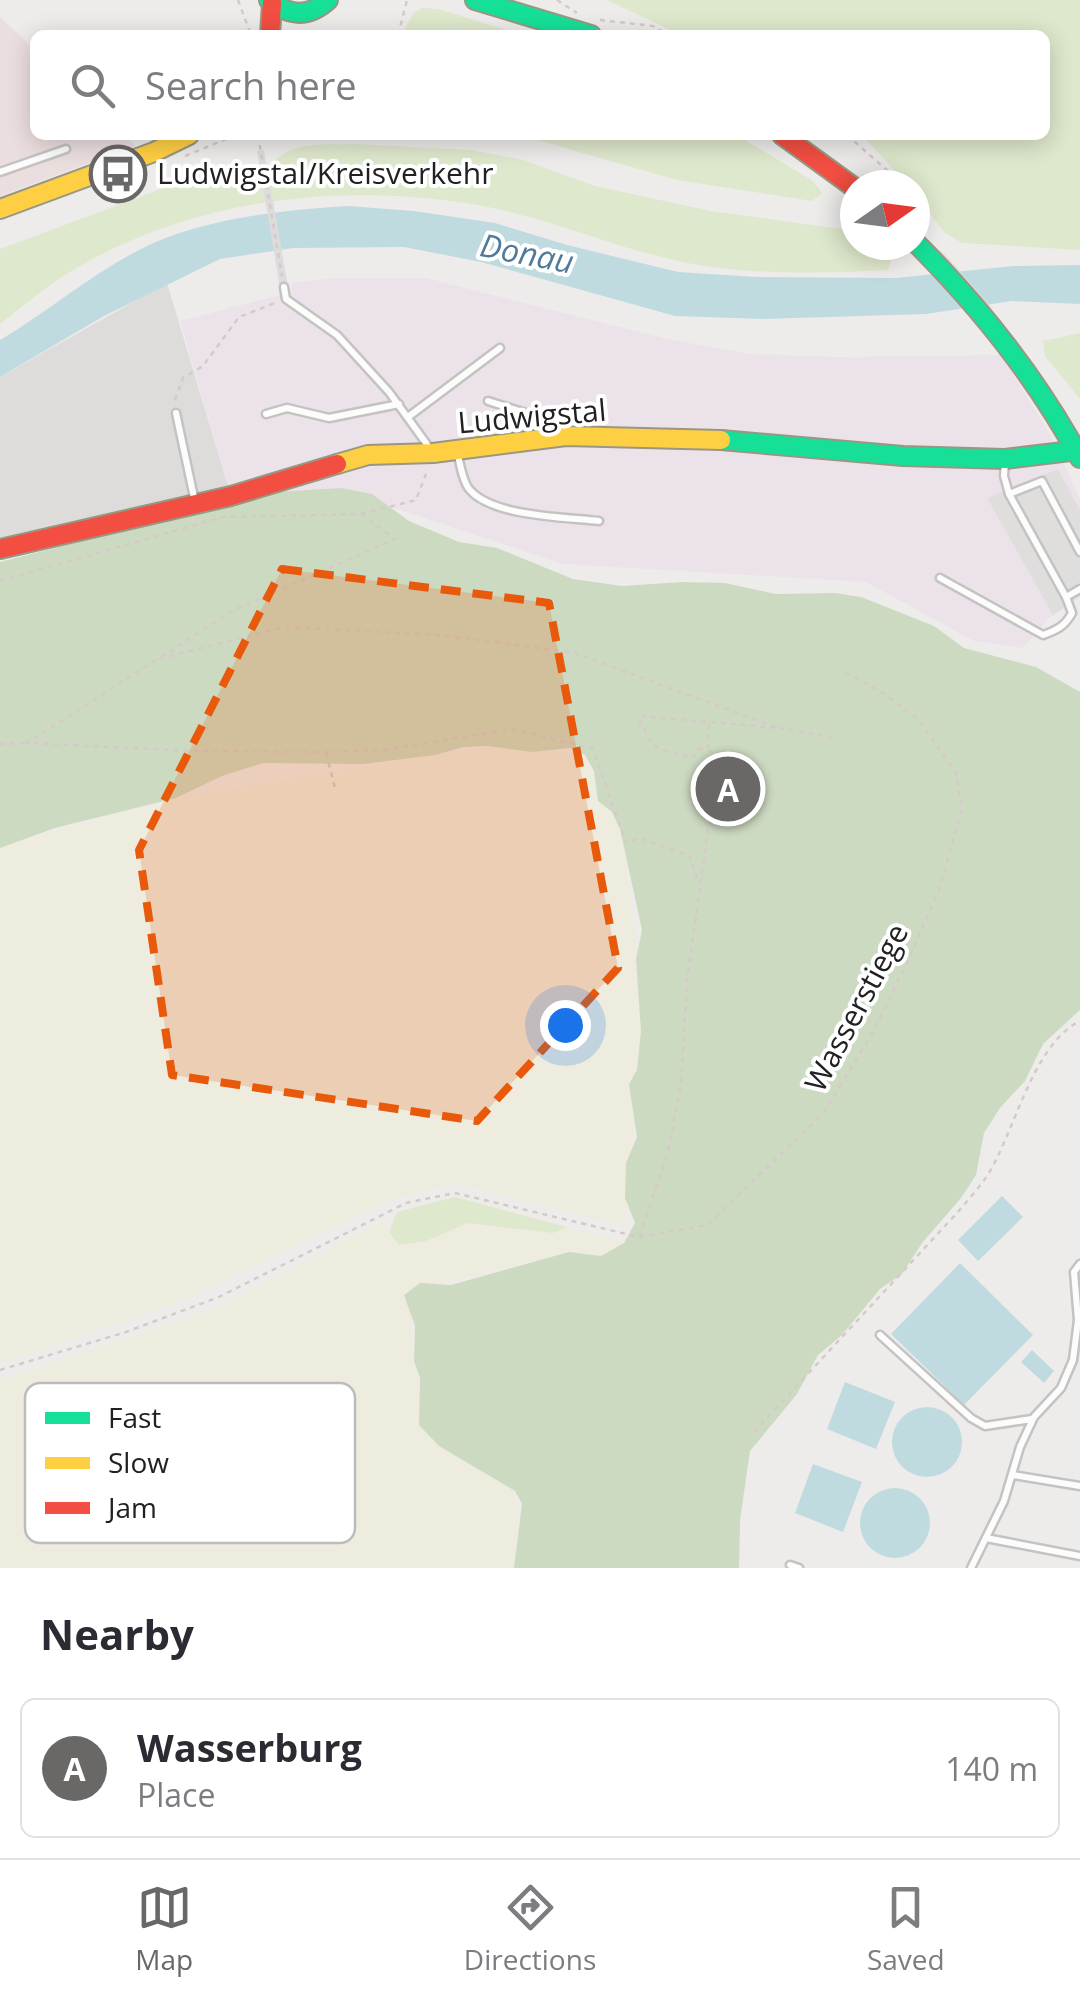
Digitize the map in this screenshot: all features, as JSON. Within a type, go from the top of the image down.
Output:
[{"type":"street","points":[[301,30],[310,13],[328,0]]},
{"type":"street","points":[[475,0],[574,30]]},
{"type":"street","points":[[270,2],[290,14],[310,13]]},
{"type":"street","points":[[270,2],[271,30]]},
{"type":"street","points":[[0,209],[179,140]]},
{"type":"street","points":[[789,140],[840,177]]},
{"type":"street","points":[[930,257],[1010,351],[1079,453]]},
{"type":"street","name":"Ludwigstal","points":[[0,549],[196,504],[368,455],[433,453],[566,436],[681,437],[902,456],[1005,460],[1079,453]]},
{"type":"lane","points":[[0,172],[66,149]]},
{"type":"lane","points":[[284,287],[286,299],[337,335],[398,404],[433,453]]},
{"type":"lane","points":[[408,417],[500,348]]},
{"type":"lane","points":[[488,401],[558,423],[566,436]]},
{"type":"lane","points":[[266,414],[287,408],[328,418],[398,404]]},
{"type":"lane","points":[[176,413],[196,504]]},
{"type":"lane","points":[[457,450],[469,489],[485,501],[521,512],[599,520]]},
{"type":"lane","points":[[940,578],[1043,635],[1060,629],[1068,621],[1072,612],[1066,597],[1010,494],[1004,476],[1005,460]]},
{"type":"lane","points":[[1010,494],[1042,481],[1080,552]]},
{"type":"lane","points":[[1066,597],[1080,590]]},
{"type":"lane","points":[[971,1568],[1033,1419],[1060,1388],[1073,1360],[1078,1320],[1074,1272],[1080,1264]]},
{"type":"lane","points":[[880,1335],[984,1426],[1033,1419]]},
{"type":"lane","points":[[1013,1474],[1080,1486]]},
{"type":"lane","points":[[986,1538],[1080,1556]]},
{"type":"lane","points":[[790,1565],[799,1568]]},
{"type":"path","points":[[238,0],[249,30]]},
{"type":"path","points":[[399,30],[408,0]]},
{"type":"path","points":[[557,0],[586,19],[660,30]]},
{"type":"path","points":[[259,140],[284,287]]},
{"type":"path","points":[[853,140],[887,170]]},
{"type":"path","points":[[176,413],[174,402],[183,378],[203,366],[239,317],[286,299]]},
{"type":"path","points":[[0,580],[223,517],[361,514],[416,500],[433,453]]},
{"type":"path","points":[[27,743],[234,610],[395,539],[361,514]]},
{"type":"path","points":[[158,659],[284,627],[441,634],[575,653],[778,728]]},
{"type":"path","name":"Wasserstiege","points":[[0,1370],[126,1332],[220,1297],[406,1203],[430,1197],[455,1193],[639,1238],[707,1226],[823,1114],[873,1032],[939,890],[962,809],[956,773],[919,720],[883,693],[842,670]]},
{"type":"path","points":[[639,1238],[668,1152],[681,1083],[687,981],[708,829],[722,782],[734,766],[719,753],[699,750],[692,758],[660,748],[640,725],[640,716],[778,728],[831,738]]},
{"type":"path","points":[[708,751],[710,722]]},
{"type":"path","points":[[0,744],[326,752],[384,750],[514,730],[593,749],[626,843],[639,838],[690,856],[700,886]]},
{"type":"path","points":[[326,752],[336,788]]},
{"type":"path","points":[[754,1432],[957,1213],[988,1174],[1048,1049],[1080,1021]]},
{"type":"highlighted area","points":[[282,569],[549,603],[618,968],[477,1121],[172,1075],[139,850]]},
{"type":"shaded area","points":[[0,17],[30,45],[30,140],[129,140],[136,146],[0,196]]},
{"type":"shaded area","points":[[333,278],[426,278],[667,339],[751,354],[1001,355],[1051,436],[1080,499],[1080,597],[1047,620],[1023,648],[974,641],[866,582],[563,564],[394,508],[231,496],[180,321],[292,292],[291,283]]},
{"type":"shaded area","points":[[167,283],[231,496],[0,548],[0,377]]},
{"type":"shaded area","points":[[1058,469],[1080,510],[1080,596],[1053,615],[987,498]]},
{"type":"shaded area","points":[[488,746],[585,755],[617,796],[646,1006],[625,1227],[456,1183],[388,1200],[186,1300],[0,1364],[0,845],[176,798]]},
{"type":"shaded area","points":[[384,1220],[389,1232],[426,1241],[468,1223],[553,1233],[567,1227],[624,1243],[601,1256],[569,1252],[410,1289],[414,1361],[420,1391],[419,1425],[439,1446],[515,1491],[516,1568],[0,1568],[0,1380],[216,1308]]},
{"type":"green space","points":[[607,0],[1080,0],[1080,250],[962,243],[944,232],[930,214],[930,170],[894,170],[867,140],[1050,140],[1050,30],[670,30]]},
{"type":"green space","points":[[423,8],[438,9],[507,30],[404,30],[413,13]]},
{"type":"green space","points":[[537,140],[745,140],[813,181],[822,193],[812,201],[677,180]]},
{"type":"green space","points":[[355,144],[471,150],[523,160],[595,186],[711,211],[840,229],[840,260],[891,262],[888,270],[831,272],[716,268],[661,257],[493,208],[439,200],[329,196],[219,211],[166,227],[67,274],[0,324],[0,249],[204,173],[269,166],[287,152],[308,146]]},
{"type":"green space","points":[[1080,333],[1080,399],[1045,356],[1043,341]]},
{"type":"green space","points":[[341,488],[372,494],[409,521],[459,542],[497,548],[573,579],[622,586],[725,583],[776,594],[835,593],[861,597],[934,626],[964,648],[1036,667],[1080,692],[1080,1010],[1043,1044],[1025,1081],[984,1133],[976,1175],[961,1198],[922,1243],[902,1274],[880,1289],[842,1335],[818,1355],[797,1394],[750,1451],[740,1520],[739,1568],[514,1568],[522,1504],[515,1491],[439,1446],[419,1425],[415,1326],[404,1295],[420,1283],[451,1285],[569,1252],[601,1256],[624,1243],[635,1223],[625,1198],[626,1163],[637,1137],[629,1084],[637,1070],[641,1031],[636,959],[642,930],[620,829],[612,812],[598,801],[594,771],[585,755],[571,748],[531,752],[488,746],[364,764],[263,763],[222,776],[176,798],[55,828],[0,848],[0,562],[223,509],[276,492]]},
{"type":"green space","points":[[455,1197],[567,1227],[553,1233],[468,1223],[426,1241],[399,1245],[389,1232],[397,1212]]},
{"type":"water","name":"Donau","points":[[348,206],[495,223],[678,272],[895,278],[1013,266],[1080,265],[1080,304],[1012,301],[926,314],[763,319],[675,316],[481,262],[404,247],[293,248],[220,259],[104,316],[0,377],[0,340],[137,251],[212,224]]},
{"type":"water","points":[[1002,1196],[1023,1217],[978,1261],[958,1240]]},
{"type":"water","points":[[960,1263],[1033,1335],[964,1405],[891,1334]]},
{"type":"water","points":[[1032,1350],[1054,1371],[1044,1383],[1021,1362]]},
{"type":"water","points":[[845,1382],[895,1402],[876,1449],[827,1429]]},
{"type":"water","points":[[927,1407],[941,1409],[952,1417],[960,1428],[960,1456],[952,1467],[941,1475],[927,1477],[913,1475],[902,1467],[894,1456],[892,1442],[894,1428],[902,1417],[913,1409]]},
{"type":"water","points":[[813,1464],[862,1482],[843,1532],[795,1513]]},
{"type":"water","points":[[895,1488],[909,1490],[920,1498],[928,1509],[928,1537],[920,1548],[909,1556],[895,1558],[881,1556],[870,1548],[862,1537],[860,1523],[862,1509],[870,1498],[881,1490]]},
{"type":"pier","points":[[264,150],[288,287],[280,288],[257,151]]},
{"type":"pier","points":[[930,242],[981,295],[1021,347],[1003,356],[920,260],[930,260]]},
{"type":"traffic: fast","points":[[269,0],[298,13],[313,10],[328,0]]},
{"type":"traffic: fast","points":[[475,0],[574,30]]},
{"type":"traffic: fast","points":[[930,258],[1005,344],[1045,399],[1080,458]]},
{"type":"traffic: fast","points":[[721,440],[903,456],[1005,459],[1080,450]]},
{"type":"traffic: slow","points":[[0,209],[179,140]]},
{"type":"traffic: slow","points":[[337,464],[368,455],[433,453],[566,436],[721,440]]},
{"type":"traffic: jam","points":[[270,30],[272,3]]},
{"type":"traffic: jam","points":[[789,140],[840,177]]},
{"type":"traffic: jam","points":[[0,549],[231,496],[337,464]]},
{"type":"place","name":"Ludwigstal/Kreisverkehr","points":[[118,174]]},
{"type":"place","name":"Wasserburg","points":[[728,789]]}]
